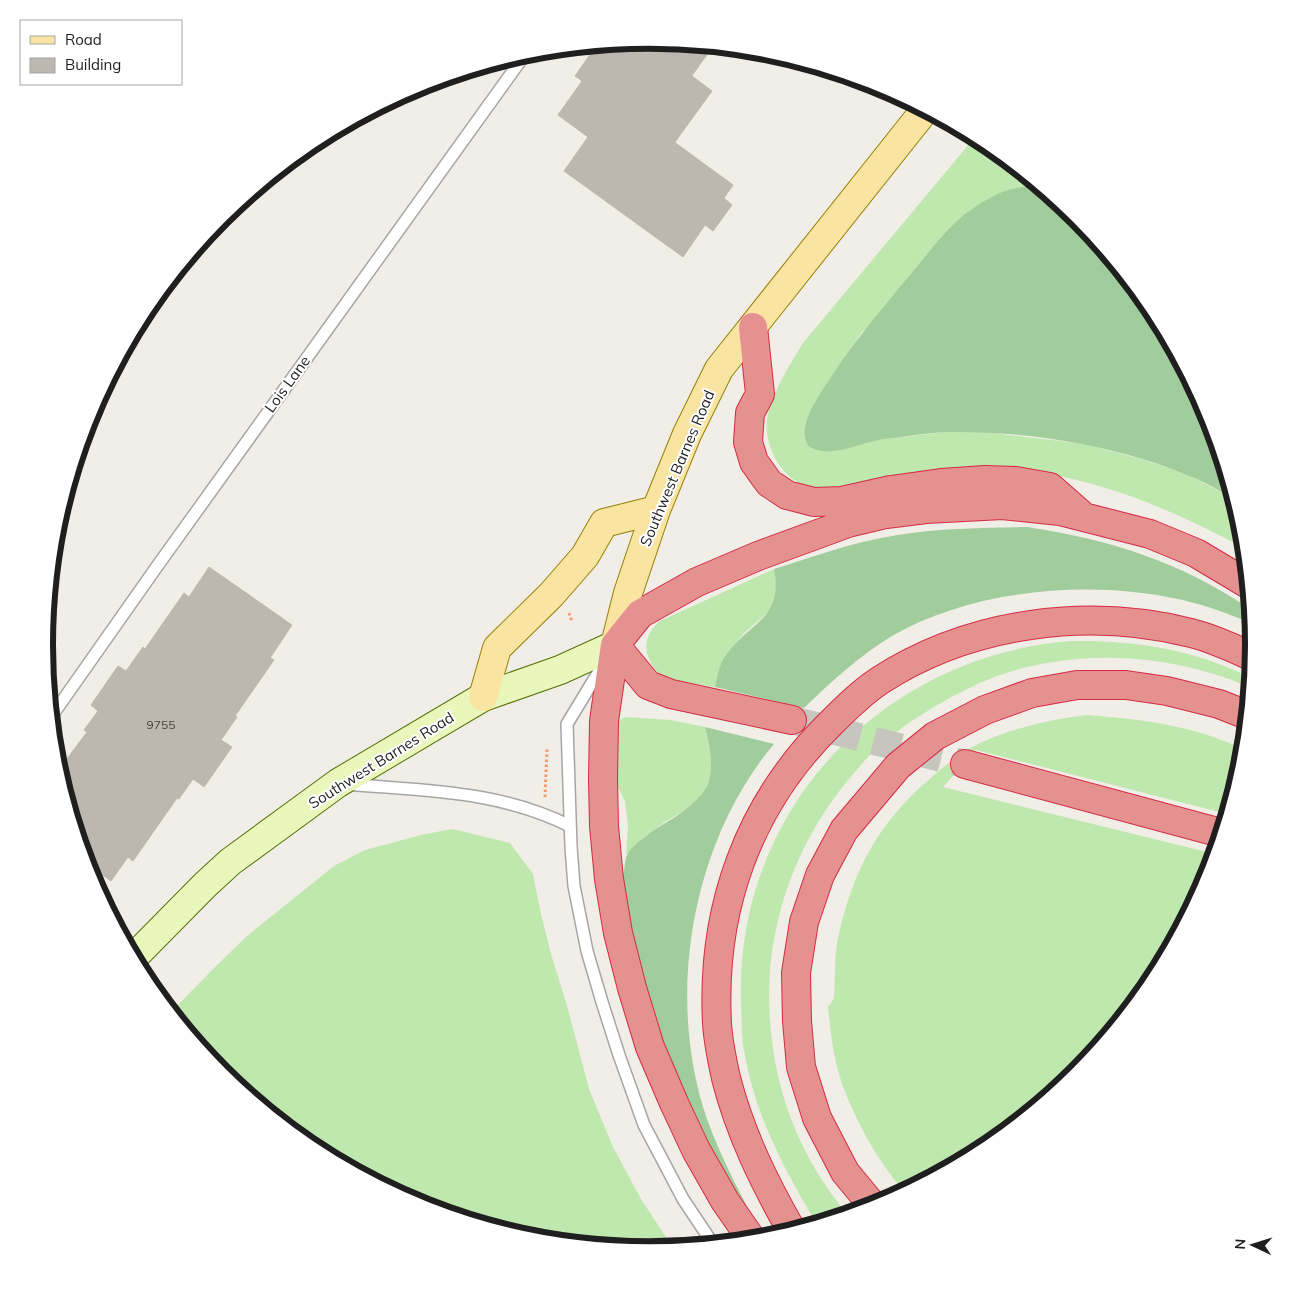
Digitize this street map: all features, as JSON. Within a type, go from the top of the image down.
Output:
[{"type":"highway","points":[[753,326],[760,394],[750,413],[748,442],[754,462],[769,483],[787,495],[814,502],[842,501],[891,490],[941,483],[985,480],[1016,481],[1050,487],[1084,517]]},
{"type":"highway","points":[[747,1233],[725,1201],[696,1150],[674,1103],[650,1047],[618,933],[608,870],[604,826],[603,780],[604,721],[615,645],[640,614],[697,582],[758,556],[848,523],[886,514],[926,509],[1002,505],[1060,511],[1150,534],[1196,553],[1241,580]]},
{"type":"highway","points":[[788,1224],[750,1150],[734,1110],[722,1062],[717,1026],[717,960],[730,890],[744,850],[762,812],[788,773],[813,741],[845,709],[877,682],[910,663],[955,644],[1010,629],[1049,622],[1099,621],[1145,624],[1193,634],[1245,654]]},
{"type":"highway","points":[[615,645],[648,685],[671,694],[792,720]]},
{"type":"highway","points":[[868,1200],[845,1172],[817,1118],[801,1067],[797,1021],[796,973],[804,922],[820,875],[844,830],[898,766],[935,736],[985,710],[1032,694],[1077,685],[1126,685],[1167,691],[1219,704],[1241,713]]},
{"type":"highway","points":[[965,764],[1216,832]]},
{"type":"main road","name":"Southwest Barnes Road","points":[[139,952],[230,862],[338,783],[483,697],[560,670],[615,645],[628,593],[656,510],[687,434],[719,369],[921,115]]},
{"type":"main road","points":[[483,697],[497,648],[551,595],[585,556],[604,523],[656,510]]},
{"type":"lane","name":"Lois Lane","points":[[57,709],[164,556],[518,63]]},
{"type":"lane","points":[[615,645],[567,724],[574,886],[587,951],[618,1055],[644,1124],[683,1199],[709,1238]]},
{"type":"lane","points":[[338,783],[450,792],[507,802],[544,814],[570,826]]},
{"type":"path","points":[[544,814],[548,745]]},
{"type":"green space","points":[[970,143],[1031,188],[862,332],[822,391],[805,428],[848,448],[877,440],[944,432],[984,432],[1086,444],[1186,474],[1226,494],[1236,544],[1169,511],[1143,501],[1091,484],[1036,472],[833,491],[803,485],[792,478],[779,465],[768,439],[767,421],[776,391],[803,343]]},
{"type":"green space","points":[[1030,187],[1071,223],[1122,282],[1145,314],[1184,381],[1214,453],[1226,494],[1199,480],[1159,464],[1099,448],[1038,437],[977,432],[947,432],[879,440],[836,451],[819,451],[808,445],[805,427],[812,407],[840,364],[879,313],[954,223],[986,200],[1007,190]]},
{"type":"green space","points":[[1027,527],[1058,532],[1116,546],[1143,555],[1197,578],[1244,605],[1244,620],[1201,605],[1158,595],[1120,591],[1040,592],[1000,597],[925,619],[892,636],[868,652],[835,679],[804,708],[715,687],[719,668],[724,658],[733,646],[762,619],[774,600],[776,586],[774,569],[850,545],[895,535],[951,529]]},
{"type":"green space","points":[[774,569],[776,595],[773,604],[769,611],[739,639],[730,651],[721,668],[715,687],[670,679],[656,671],[648,657],[646,646],[649,635],[660,621]]},
{"type":"green space","points":[[1071,641],[1118,642],[1141,645],[1186,653],[1229,668],[1244,675],[1244,685],[1200,670],[1150,660],[1125,658],[1073,659],[1034,665],[984,681],[929,710],[885,741],[855,772],[834,798],[815,827],[800,857],[787,888],[778,920],[772,953],[769,987],[770,1021],[773,1048],[784,1099],[793,1124],[816,1171],[843,1209],[813,1218],[780,1158],[762,1116],[749,1073],[743,1044],[741,1004],[745,934],[763,868],[792,808],[832,756],[881,712],[938,677],[1002,653]]},
{"type":"green space","points":[[1086,715],[1146,721],[1186,729],[1236,746],[1221,812],[976,750],[943,787],[1208,852],[1184,909],[1145,976],[1122,1008],[1071,1067],[1012,1118],[980,1141],[900,1186],[883,1164],[863,1131],[847,1096],[833,1049],[828,1007],[834,997],[837,946],[846,906],[863,864],[885,827],[899,809],[933,776],[967,750],[985,741],[1013,730]]},
{"type":"green space","points":[[625,717],[671,720],[705,727],[711,760],[708,784],[694,803],[647,835],[626,855],[628,827],[625,801],[613,778],[617,722]]},
{"type":"green space","points":[[705,727],[774,744],[746,784],[723,827],[705,874],[694,923],[688,973],[688,1023],[694,1072],[713,1135],[759,1231],[710,1158],[666,1065],[644,984],[621,882],[626,858],[630,850],[649,833],[687,808],[704,791],[710,776],[710,751]]},
{"type":"green space","points":[[452,829],[510,843],[533,874],[551,954],[589,1089],[613,1147],[641,1199],[668,1241],[610,1240],[533,1230],[457,1210],[385,1180],[318,1141],[286,1118],[227,1067],[176,1007],[247,936],[334,866],[365,850]]},
{"type":"building","points":[[649,49],[709,52],[655,128],[733,185],[724,198],[732,205],[713,231],[705,225],[683,257],[564,171],[588,137],[558,115],[563,108],[629,156],[665,107],[591,53],[610,50]]},
{"type":"building","points":[[591,53],[665,107],[629,156],[563,108],[582,81],[575,76]]},
{"type":"building","points":[[692,76],[712,91],[675,142],[655,128]]},
{"type":"building","points":[[209,567],[292,625],[270,658],[274,660],[235,716],[237,717],[221,740],[232,747],[204,787],[193,779],[179,799],[177,798],[133,861],[128,857],[111,881],[97,871],[84,837],[64,762],[87,732],[84,730],[98,711],[91,705],[118,666],[126,671],[143,647],[145,649],[184,593],[189,597]]},
{"type":"tunnel","points":[[792,720],[965,764]]}]
